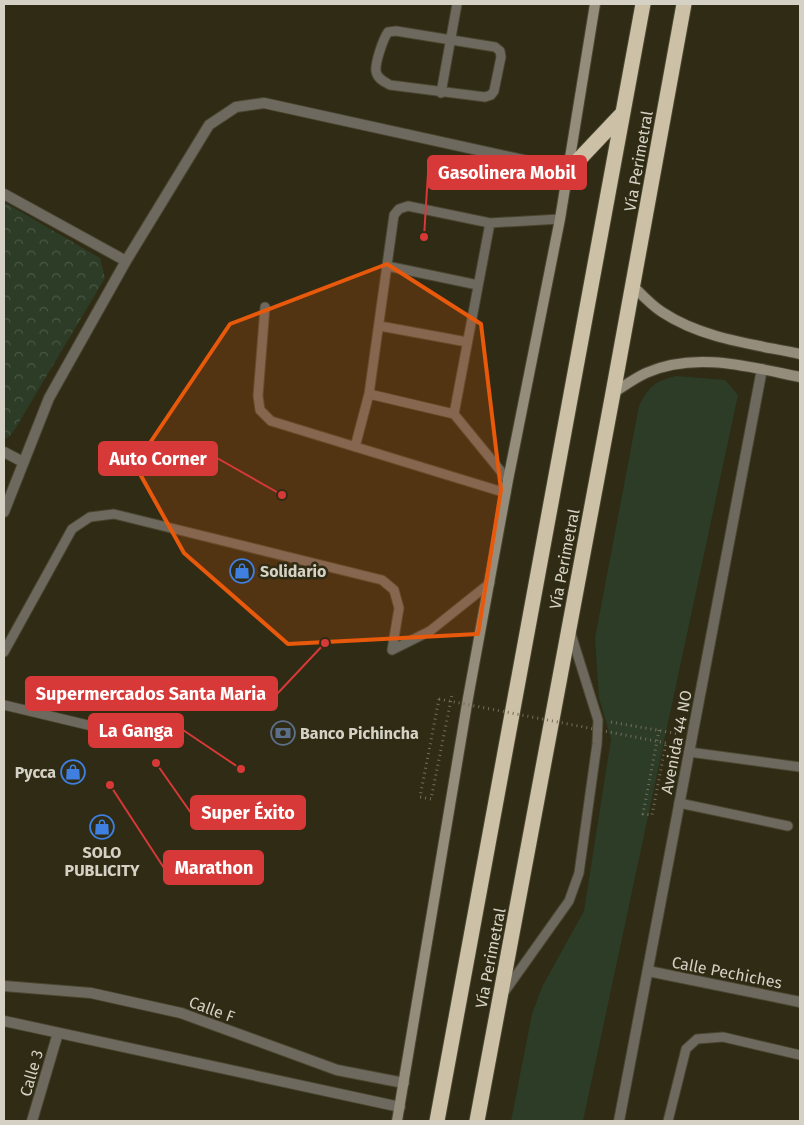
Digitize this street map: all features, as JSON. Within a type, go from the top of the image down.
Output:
[{"type":"highway","name":"Vía Perimetral","points":[[437,1121],[643,4]]},
{"type":"highway","name":"Vía Perimetral","points":[[477,1121],[684,4]]},
{"type":"highway","points":[[675,51],[690,4]]},
{"type":"highway","points":[[569,170],[622,114]]},
{"type":"main road","points":[[397,1121],[468,698],[508,480],[560,219],[596,4]]},
{"type":"main road","points":[[633,286],[660,311],[687,326],[718,337],[800,354]]},
{"type":"main road","points":[[613,393],[646,373],[675,364],[712,361],[800,377]]},
{"type":"street","points":[[4,512],[49,398],[126,261],[209,125],[236,107],[264,103],[569,170]]},
{"type":"street","points":[[4,194],[126,261]]},
{"type":"street","name":"Avenida 44 NO","points":[[619,1121],[762,369]]},
{"type":"street","points":[[4,452],[23,462]]},
{"type":"street","name":"Calle Pechiches","points":[[648,971],[800,1002]]},
{"type":"street","name":"Calle F","points":[[4,986],[91,993],[181,1012],[337,1070],[404,1083]]},
{"type":"street","points":[[4,1021],[400,1107]]},
{"type":"street","name":"Calle 3","points":[[32,1121],[58,1033]]},
{"type":"lane","points":[[441,92],[457,4]]},
{"type":"lane","points":[[396,31],[450,39],[495,47],[500,51],[501,57],[494,91],[491,95],[485,97],[441,92],[390,85],[381,80],[376,71],[382,40],[388,32],[396,31]]},
{"type":"lane","points":[[355,447],[369,394],[394,215],[399,209],[408,206],[490,223],[560,219]]},
{"type":"lane","points":[[454,414],[490,223]]},
{"type":"lane","points":[[387,266],[478,284]]},
{"type":"lane","points":[[265,307],[258,396],[260,410],[271,421],[506,493]]},
{"type":"lane","points":[[380,326],[467,342]]},
{"type":"lane","points":[[369,394],[454,414],[508,480]]},
{"type":"lane","points":[[4,652],[72,529],[90,517],[114,514],[382,580],[394,590],[399,608],[392,650],[430,631],[490,583]]},
{"type":"lane","points":[[500,997],[569,901],[579,873],[597,744],[598,720],[569,629]]},
{"type":"lane","points":[[4,705],[142,738]]},
{"type":"lane","points":[[689,752],[800,767]]},
{"type":"lane","points":[[679,803],[788,826]]},
{"type":"lane","points":[[668,1121],[686,1049],[697,1039],[722,1037],[800,1055]]},
{"type":"path","points":[[452,695],[431,799],[420,797],[439,699],[666,743],[652,816],[643,814],[659,730]]},
{"type":"path","points":[[598,720],[692,737]]},
{"type":"highlighted area","points":[[387,264],[481,324],[501,490],[478,634],[288,644],[184,553],[135,465],[230,324]]},
{"type":"green space","points":[[4,202],[100,258],[105,278],[15,429],[4,440]]},
{"type":"green space","points":[[676,376],[725,380],[738,395],[583,1121],[511,1121],[532,1014],[543,985],[584,911],[611,739],[599,698],[595,638],[639,406],[649,389],[662,380]]},
{"type":"place","name":"Gasolinera Mobil","points":[[424,237]]},
{"type":"place","name":"Auto Corner","points":[[282,495]]},
{"type":"place","name":"Solidario","points":[[242,571]]},
{"type":"place","name":"Supermercados Santa Maria","points":[[325,643]]},
{"type":"place","name":"Banco Pichincha","points":[[283,733]]},
{"type":"place","name":"Super Éxito","points":[[156,763]]},
{"type":"place","name":"La Ganga","points":[[241,769]]},
{"type":"place","name":"Pycca","points":[[73,772]]},
{"type":"place","name":"Marathon","points":[[110,785]]},
{"type":"place","name":"SOLO PUBLICITY","points":[[102,827]]}]
